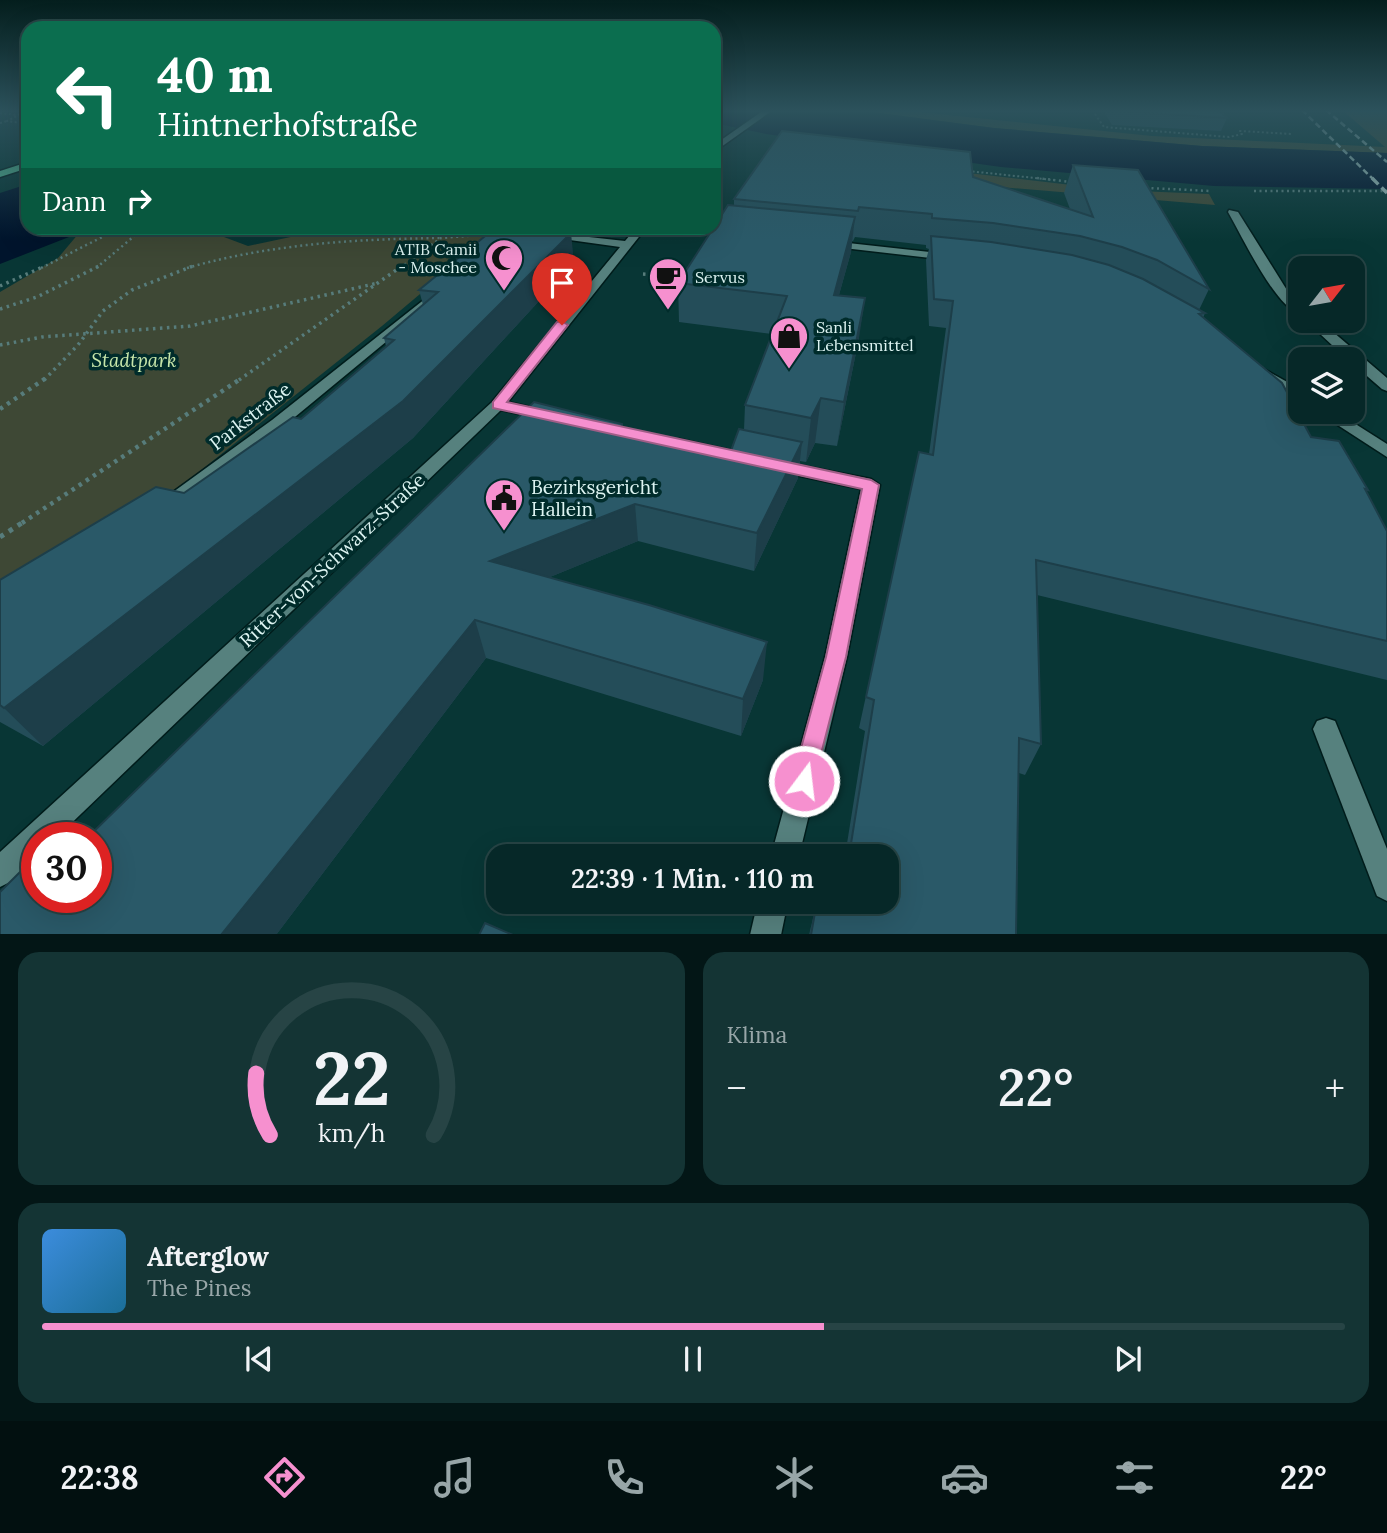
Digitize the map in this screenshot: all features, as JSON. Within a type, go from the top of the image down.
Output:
[{"type":"main road","points":[[0,173],[21,167]]},
{"type":"street","points":[[1233,212],[1288,300]]},
{"type":"street","points":[[721,233],[753,236]]},
{"type":"street","points":[[554,235],[625,244]]},
{"type":"street","name":"Ritter-von-Schwarz-Straße","points":[[0,872],[498,405],[634,235]]},
{"type":"street","points":[[821,244],[957,258]]},
{"type":"street","name":"Parkstraße","points":[[162,510],[278,423],[454,279]]},
{"type":"street","points":[[1326,333],[1387,386]]},
{"type":"street","points":[[1250,365],[1288,389]]},
{"type":"street","points":[[498,405],[566,420]]},
{"type":"street","points":[[1345,424],[1387,452]]},
{"type":"street","points":[[656,439],[871,485],[836,657],[788,844]]},
{"type":"street","points":[[1326,729],[1387,886]]},
{"type":"street","points":[[765,934],[770,914]]},
{"type":"path","points":[[957,170],[1078,183]]},
{"type":"path","points":[[1146,188],[1220,191]]},
{"type":"path","points":[[1247,191],[1387,191]]},
{"type":"path","points":[[0,286],[68,256],[107,235]]},
{"type":"path","points":[[0,309],[37,297],[93,271],[136,235]]},
{"type":"path","points":[[0,409],[44,380],[86,335],[103,311],[137,287],[189,267],[291,246],[365,238],[441,238],[460,235]]},
{"type":"path","points":[[495,235],[506,236]]},
{"type":"path","points":[[0,537],[223,391],[441,238]]},
{"type":"path","points":[[643,274],[660,275]]},
{"type":"path","points":[[0,345],[42,338],[190,326],[381,282]]},
{"type":"path","points":[[0,303],[7,307]]},
{"type":"green space","points":[[830,157],[1114,190],[1209,194],[1215,205],[964,184]]},
{"type":"green space","name":"Stadtpark","points":[[77,235],[219,235],[248,246],[300,235],[490,235],[382,326],[190,479],[0,607],[0,292],[58,258]]},
{"type":"water","points":[[905,154],[1387,154],[1387,189],[1214,186],[1001,167]]},
{"type":"water","points":[[21,186],[21,235],[74,235],[0,264],[0,193]]},
{"type":"building","points":[[766,154],[970,154],[973,177],[1093,217],[1073,165],[1138,170],[1209,289],[1157,260],[1080,236],[993,223],[932,218],[932,214],[859,207],[858,211],[734,199]]},
{"type":"building","points":[[728,205],[855,217],[834,295],[865,298],[844,402],[821,398],[811,418],[745,405],[787,296],[678,283],[709,235],[721,235],[721,216]]},
{"type":"building","points":[[486,235],[569,235],[403,401],[4,708],[0,705],[0,580],[156,487],[184,493],[293,417],[301,419],[394,340],[384,338],[438,292],[419,290]]},
{"type":"building","points":[[931,236],[1072,255],[1109,265],[1143,279],[1205,313],[1199,314],[1282,383],[1288,394],[1288,424],[1304,424],[1311,437],[1339,441],[1368,490],[1365,489],[1387,531],[1387,641],[1036,560],[1041,744],[1019,738],[1016,934],[811,934],[815,914],[899,914],[899,844],[851,844],[874,700],[866,697],[919,452],[933,455],[953,301],[934,299]]},
{"type":"building","points":[[534,402],[622,424],[622,429],[729,456],[739,429],[802,442],[757,533],[635,504],[490,561],[649,605],[767,642],[743,699],[475,620],[222,934],[0,934],[0,892],[21,871],[21,913],[112,913],[112,822],[103,822]]},
{"type":"building","points":[[485,923],[511,934],[480,934]]},
{"type":"railway","points":[[1347,154],[1374,180]]},
{"type":"railway","points":[[1377,154],[1387,162]]},
{"type":"railway","points":[[1374,180],[1387,193]]},
{"type":"place","name":"ATIB Camii - Moschee","points":[[504,292]]},
{"type":"place","name":"Servus","points":[[668,311]]},
{"type":"place","name":"Sanli Lebensmittel","points":[[789,370]]},
{"type":"place","name":"Bezirksgericht Hallein","points":[[504,532]]},
{"type":"route","points":[[562,325],[498,405],[871,485],[836,657],[804,781]]}]
